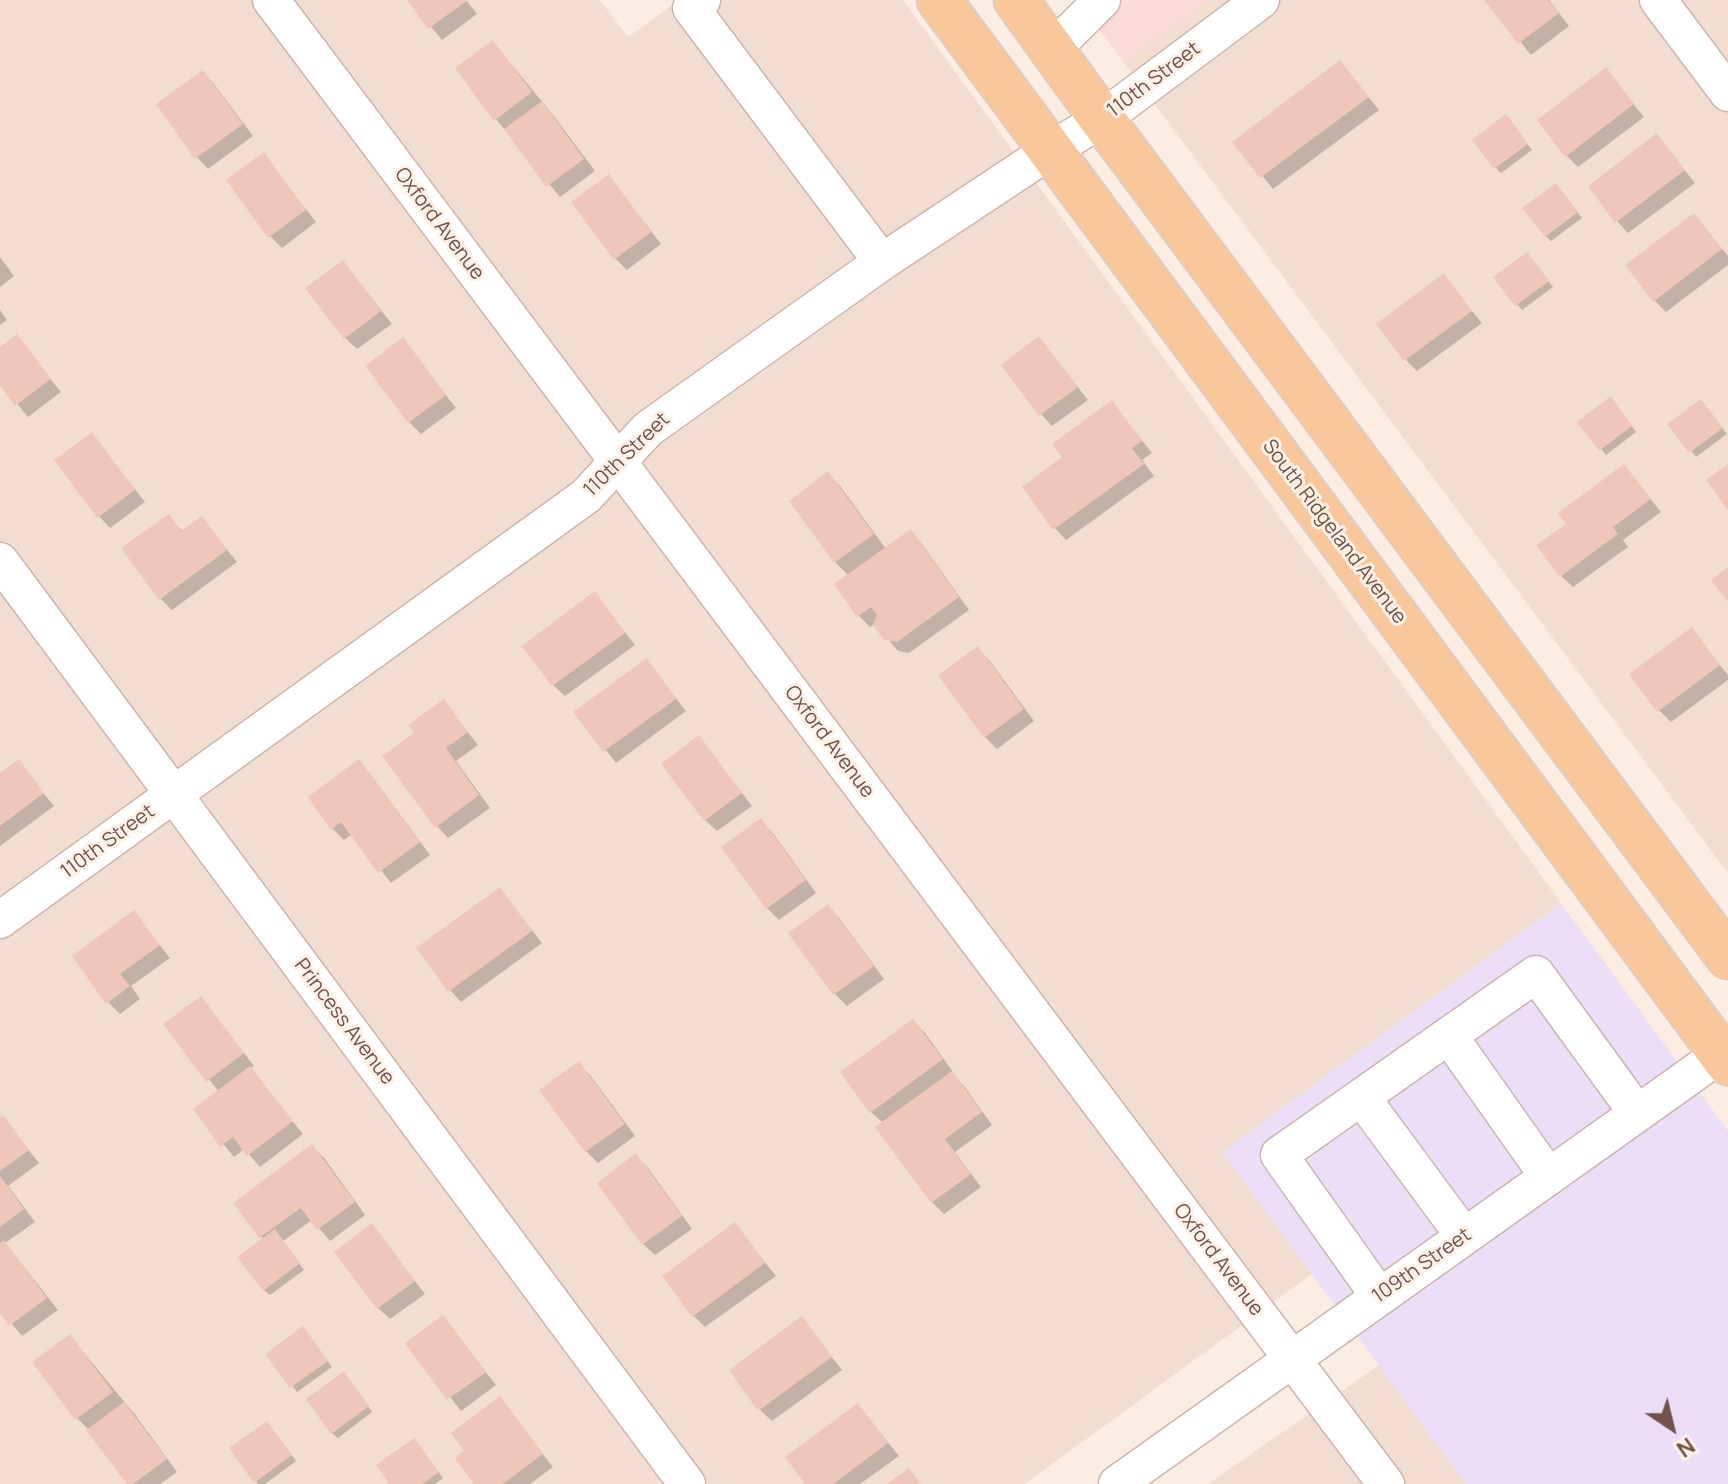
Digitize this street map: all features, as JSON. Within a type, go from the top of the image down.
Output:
[{"type":"main road","name":"South Ridgeland Avenue","points":[[939,0],[1726,1055]]},
{"type":"main road","points":[[1016,0],[1728,957]]},
{"type":"street","name":"Oxford Avenue","points":[[271,0],[1386,1484]]},
{"type":"street","points":[[1052,50],[1102,0]]},
{"type":"street","name":"110th Street","points":[[0,920],[586,496],[648,429],[882,262],[1102,119],[1261,0]]},
{"type":"street","points":[[1658,0],[1728,93]]},
{"type":"street","points":[[696,4],[882,262]]},
{"type":"street","name":"Princess Avenue","points":[[0,561],[687,1484]]},
{"type":"street","points":[[1379,1296],[1279,1155],[1536,974],[1637,1113]]},
{"type":"street","points":[[1449,1036],[1548,1176]]},
{"type":"street","name":"109th Street","points":[[1117,1484],[1637,1113],[1726,1055]]},
{"type":"street","points":[[1362,1098],[1464,1236]]},
{"type":"shaded area","points":[[0,0],[600,0],[628,37],[679,0],[903,0],[1561,903],[1223,1152],[1312,1274],[1025,1484],[0,1484]]},
{"type":"shaded area","points":[[1077,0],[1211,0],[1123,62]]},
{"type":"shaded area","points":[[1211,0],[1728,0],[1728,873],[1123,62]]},
{"type":"shaded area","points":[[1561,903],[1728,1131],[1728,1484],[1466,1484],[1222,1152]]},
{"type":"shaded area","points":[[1379,1365],[1466,1484],[1208,1484]]},
{"type":"building","points":[[407,0],[468,0],[428,29]]},
{"type":"building","points":[[1484,0],[1548,0],[1559,13],[1518,44]]},
{"type":"building","points":[[493,40],[532,92],[494,121],[455,68]]},
{"type":"building","points":[[1340,60],[1369,97],[1260,178],[1232,142]]},
{"type":"building","points":[[1606,67],[1634,104],[1565,157],[1537,120]]},
{"type":"building","points":[[203,70],[243,124],[195,159],[156,104]]},
{"type":"building","points":[[542,101],[584,159],[546,187],[504,129]]},
{"type":"building","points":[[1506,114],[1528,144],[1494,169],[1472,140]]},
{"type":"building","points":[[1657,133],[1685,170],[1615,223],[1588,186]]},
{"type":"building","points":[[264,152],[306,210],[268,238],[226,180]]},
{"type":"building","points":[[609,174],[651,232],[614,260],[571,202]]},
{"type":"building","points":[[1556,183],[1578,212],[1545,237],[1522,208]]},
{"type":"building","points":[[1694,213],[1722,249],[1653,302],[1625,265]]},
{"type":"building","points":[[1527,252],[1549,281],[1515,306],[1493,277]]},
{"type":"building","points":[[343,260],[381,311],[344,339],[305,288]]},
{"type":"building","points":[[1444,273],[1472,311],[1404,361],[1376,324]]},
{"type":"building","points":[[17,334],[51,379],[15,406],[0,386],[0,347]]},
{"type":"building","points":[[1039,336],[1078,387],[1039,416],[1001,365]]},
{"type":"building","points":[[403,337],[446,395],[408,423],[365,366]]},
{"type":"building","points":[[1611,396],[1632,426],[1599,451],[1577,422]]},
{"type":"building","points":[[1701,399],[1723,428],[1689,453],[1667,424]]},
{"type":"building","points":[[1112,400],[1142,441],[1132,448],[1144,464],[1053,530],[1022,487],[1062,457],[1052,444]]},
{"type":"building","points":[[92,432],[135,490],[97,518],[54,460]]},
{"type":"building","points":[[1624,464],[1651,499],[1613,527],[1618,534],[1560,577],[1536,545],[1566,524],[1558,513]]},
{"type":"building","points":[[1728,464],[1728,510],[1706,480]]},
{"type":"building","points":[[828,471],[874,534],[834,563],[789,501]]},
{"type":"building","points":[[169,514],[181,531],[202,516],[227,550],[159,600],[121,548]]},
{"type":"building","points":[[911,529],[959,597],[897,642],[884,640],[873,625],[877,615],[871,607],[857,617],[834,584]]},
{"type":"building","points":[[1728,567],[1728,602],[1711,580]]},
{"type":"building","points":[[595,591],[625,633],[552,686],[522,646]]},
{"type":"building","points":[[1692,627],[1720,665],[1657,712],[1629,674]]},
{"type":"building","points":[[978,646],[1024,709],[984,738],[938,675]]},
{"type":"building","points":[[647,658],[676,699],[603,752],[573,712]]},
{"type":"building","points":[[444,699],[468,732],[446,748],[479,795],[435,828],[382,756],[414,733],[408,725]]},
{"type":"building","points":[[699,735],[742,793],[704,821],[661,764]]},
{"type":"building","points":[[19,759],[44,793],[0,826],[0,773]]},
{"type":"building","points":[[359,759],[420,842],[378,873],[341,822],[331,830],[308,797]]},
{"type":"building","points":[[761,818],[806,880],[766,909],[721,847]]},
{"type":"building","points":[[500,887],[532,931],[448,992],[416,948]]},
{"type":"building","points":[[828,904],[874,966],[833,995],[788,933]]},
{"type":"building","points":[[134,910],[160,945],[120,974],[130,986],[106,1004],[72,956]]},
{"type":"building","points":[[201,996],[244,1053],[206,1082],[163,1024]]},
{"type":"building","points":[[913,1019],[943,1059],[870,1113],[840,1072]]},
{"type":"building","points":[[579,1061],[625,1124],[585,1152],[539,1090]]},
{"type":"building","points":[[250,1066],[293,1121],[247,1156],[233,1137],[220,1147],[193,1109]]},
{"type":"building","points":[[952,1071],[982,1112],[945,1139],[971,1174],[931,1203],[875,1127]]},
{"type":"building","points":[[3,1115],[29,1150],[0,1171],[0,1118]]},
{"type":"building","points":[[312,1144],[355,1202],[317,1230],[301,1208],[259,1238],[233,1203]]},
{"type":"building","points":[[636,1153],[682,1216],[642,1245],[597,1183]]},
{"type":"building","points":[[0,1176],[24,1209],[0,1227]]},
{"type":"building","points":[[735,1222],[765,1263],[692,1317],[662,1276]]},
{"type":"building","points":[[372,1223],[415,1281],[377,1309],[334,1252]]},
{"type":"building","points":[[275,1229],[300,1263],[263,1291],[237,1257]]},
{"type":"building","points":[[4,1240],[47,1298],[9,1326],[0,1313],[0,1243]]},
{"type":"building","points":[[443,1315],[486,1372],[447,1400],[405,1343]]},
{"type":"building","points":[[802,1316],[832,1357],[758,1411],[729,1370]]},
{"type":"building","points":[[303,1326],[328,1361],[290,1388],[265,1354]]},
{"type":"building","points":[[70,1334],[113,1392],[75,1420],[32,1362]]},
{"type":"building","points":[[344,1371],[369,1406],[331,1434],[306,1399]]},
{"type":"building","points":[[500,1396],[543,1454],[503,1484],[474,1484],[455,1458],[464,1451],[451,1433]]},
{"type":"building","points":[[124,1402],[167,1459],[133,1484],[127,1484],[86,1430]]},
{"type":"building","points":[[858,1403],[888,1443],[833,1484],[805,1484],[785,1457]]},
{"type":"building","points":[[267,1421],[292,1455],[254,1483],[229,1448]]},
{"type":"building","points":[[414,1438],[439,1472],[423,1484],[389,1484],[376,1465]]},
{"type":"building","points":[[909,1468],[921,1484],[887,1484]]}]
